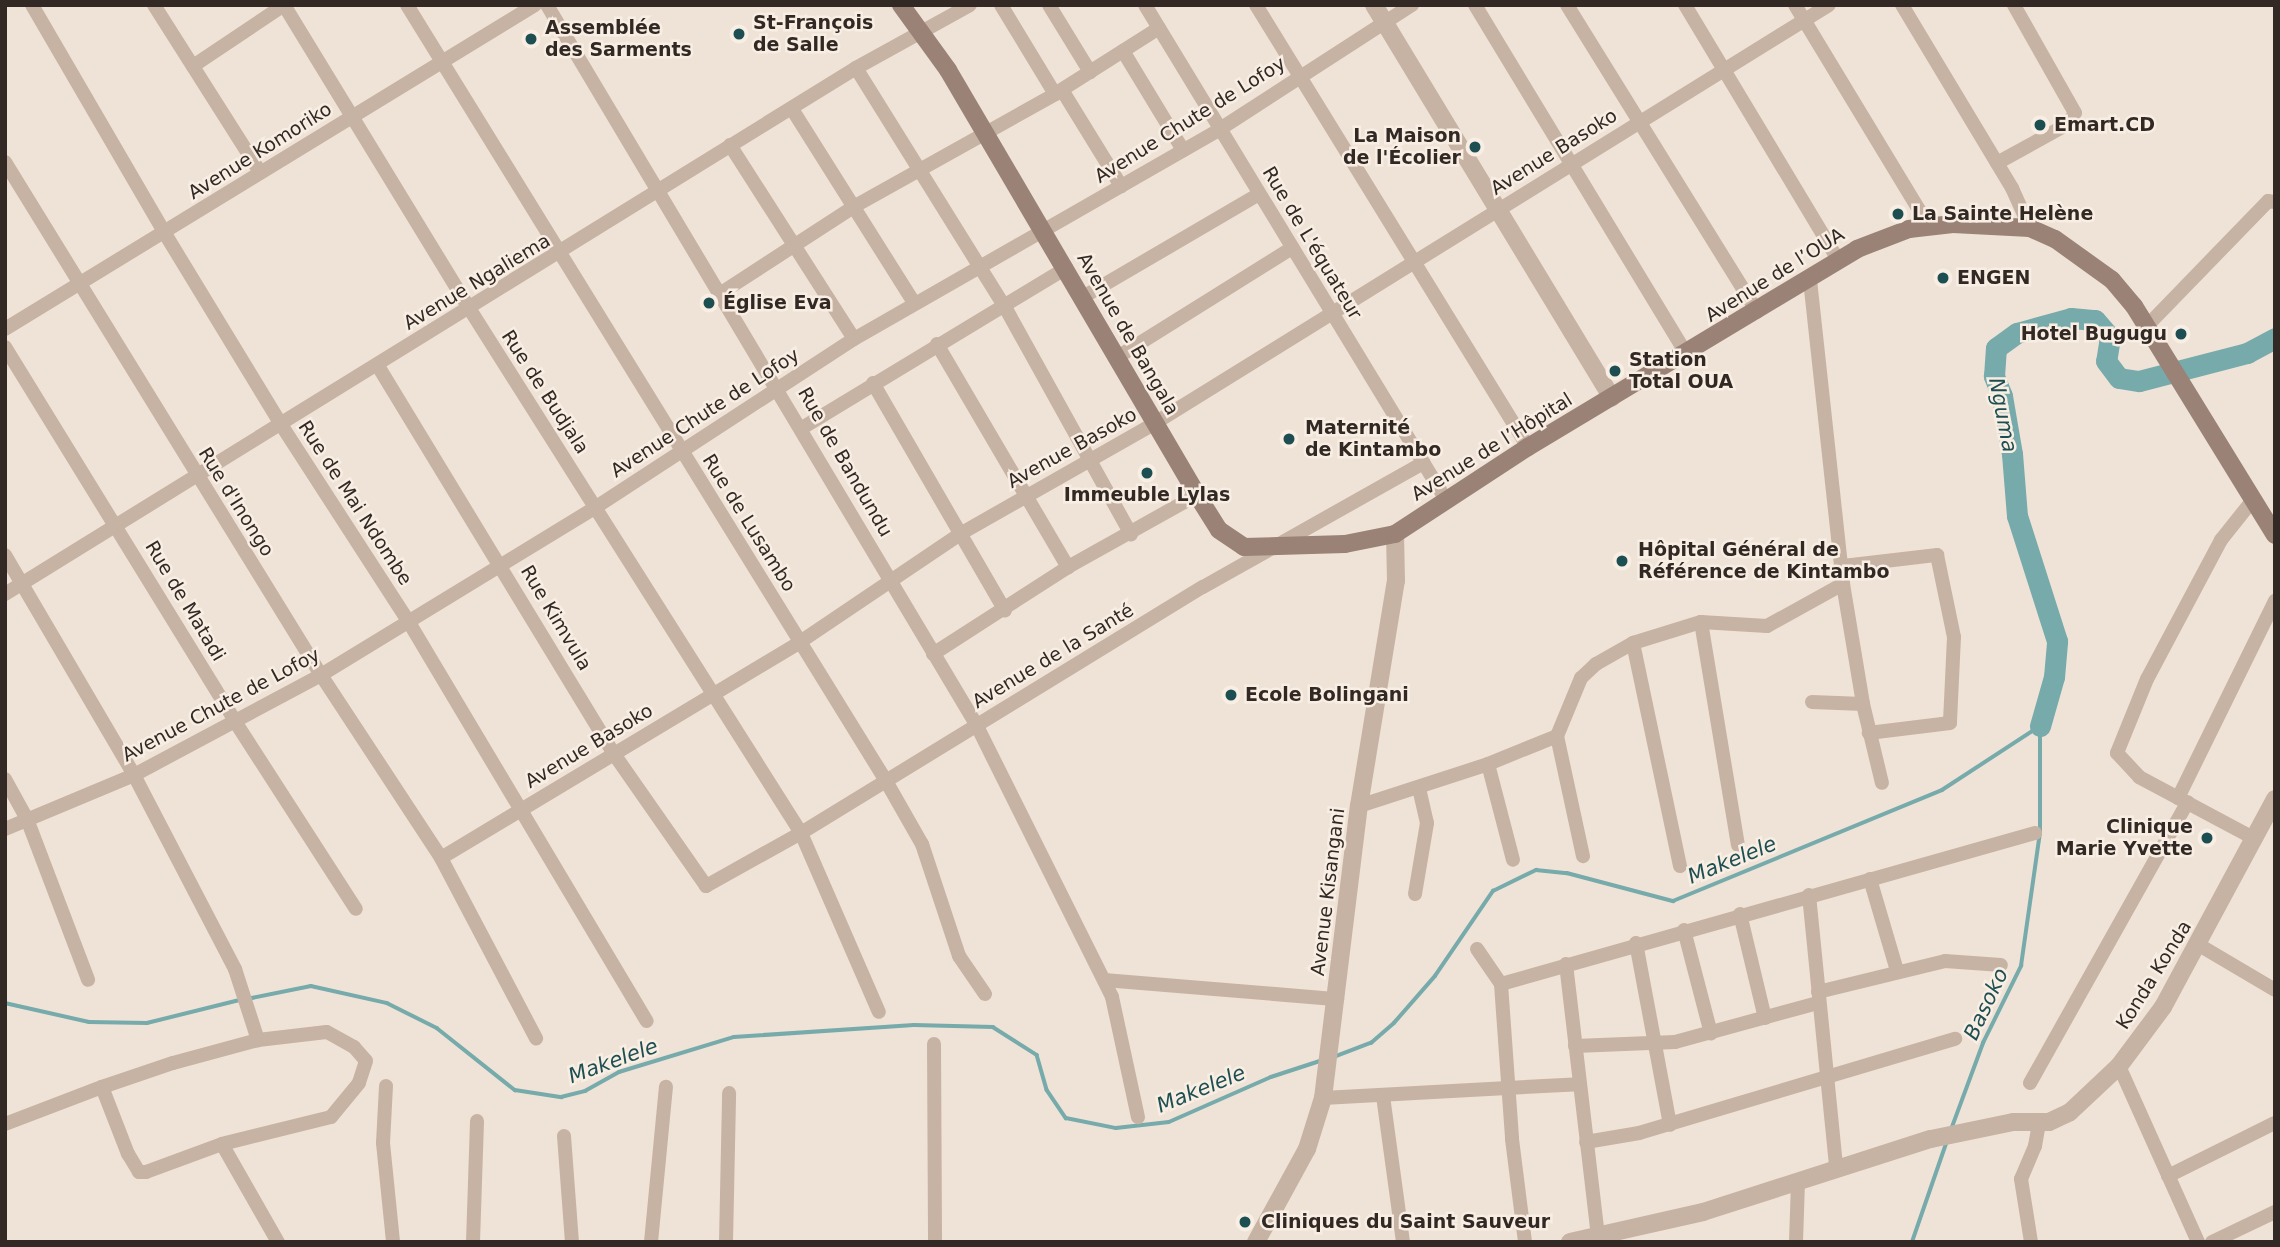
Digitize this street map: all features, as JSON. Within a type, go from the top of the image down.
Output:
[{"type":"main road","name":"Avenue de Bangala","points":[[901,5],[923,33],[986,134],[1197,495],[1230,541],[1244,547],[1269,549],[1364,542],[1395,534]]},
{"type":"main road","name":"Avenue de l’OUA","points":[[1612,398],[1810,280],[1838,260],[1885,235],[1928,225],[2030,228],[2055,239],[2112,280],[2147,326],[2252,501],[2269,514],[2275,535]]},
{"type":"main road","name":"Avenue de l’Hôpital","points":[[1395,534],[1528,447],[1612,398]]},
{"type":"street","name":"Rue de Mai Ndombe","points":[[32,5],[164,232],[282,426],[407,619],[647,1021]]},
{"type":"street","points":[[154,5],[260,172]]},
{"type":"street","points":[[193,66],[284,5]]},
{"type":"street","name":"Rue de Budjala","points":[[284,5],[469,309],[801,833],[878,1012]]},
{"type":"street","name":"Rue de Lusambo","points":[[407,5],[559,256],[886,781],[922,844],[948,929],[960,956],[985,994]]},
{"type":"street","name":"Avenue Komoriko","points":[[5,329],[81,280],[535,5]]},
{"type":"street","name":"Rue de Bandundu","points":[[547,5],[658,193],[779,389],[976,724],[1104,980],[1119,1023],[1138,1117]]},
{"type":"street","name":"Avenue Ngaliema","points":[[5,594],[559,256],[730,145],[856,68],[970,5]]},
{"type":"street","points":[[1001,5],[1121,186]]},
{"type":"street","points":[[1049,5],[1090,72]]},
{"type":"street","name":"Rue de L'équateur","points":[[1145,5],[1446,500]]},
{"type":"street","points":[[1256,5],[1298,76],[1417,262],[1528,447]]},
{"type":"street","points":[[1374,5],[1612,398]]},
{"type":"street","name":"Avenue Chute de Lofoy","points":[[5,829],[134,775],[236,723],[321,675],[407,619],[502,566],[596,507],[854,339],[914,303],[982,268],[1220,128],[1412,5]]},
{"type":"street","points":[[1475,5],[1574,163],[1686,355]]},
{"type":"street","points":[[1567,5],[1757,312]]},
{"type":"street","points":[[1685,5],[1838,260]]},
{"type":"street","points":[[1795,5],[1928,225]]},
{"type":"street","name":"Avenue Basoko","points":[[441,858],[800,642],[960,534],[1155,423],[1829,5]]},
{"type":"street","points":[[1902,5],[1997,163],[2030,228]]},
{"type":"street","points":[[1997,163],[2067,124],[2075,113],[2014,5]]},
{"type":"street","points":[[721,293],[855,206],[922,172],[1058,92],[1159,28]]},
{"type":"street","points":[[1123,51],[1182,150]]},
{"type":"street","points":[[856,68],[982,268],[1131,534]]},
{"type":"street","points":[[792,109],[914,303]]},
{"type":"street","points":[[730,145],[854,339]]},
{"type":"street","name":"Rue d'Inongo","points":[[5,162],[81,280],[197,475],[321,675],[441,858],[536,1038]]},
{"type":"street","points":[[1083,297],[1259,194]]},
{"type":"street","points":[[2147,326],[2268,201],[2275,202]]},
{"type":"street","points":[[1116,358],[1292,248]]},
{"type":"street","points":[[802,428],[1066,268]]},
{"type":"street","points":[[1810,280],[1843,584],[1863,704],[1882,782]]},
{"type":"street","points":[[937,344],[1068,567]]},
{"type":"street","name":"Rue de Matadi","points":[[5,346],[236,723],[356,909]]},
{"type":"street","name":"Rue Kimvula","points":[[378,366],[614,754],[706,886]]},
{"type":"street","points":[[873,383],[1005,611]]},
{"type":"street","name":"Avenue de la Santé","points":[[706,886],[801,833],[976,724],[1269,549],[1423,463]]},
{"type":"street","points":[[933,654],[1005,611],[1068,567],[1197,495]]},
{"type":"street","points":[[2252,501],[2221,540],[2147,679],[2118,745],[2121,761],[2183,800],[2255,839]]},
{"type":"street","name":"Avenue Kisangani","points":[[1256,1242],[1307,1149],[1322,1098],[1337,999],[1359,806],[1396,581],[1395,534]]},
{"type":"street","points":[[5,555],[134,775],[242,989],[258,1040]]},
{"type":"street","points":[[1843,566],[1937,555],[1954,637],[1950,723],[1869,733]]},
{"type":"street","points":[[1583,856],[1556,736],[1581,678],[1596,664],[1633,643],[1701,622],[1767,626],[1843,584]]},
{"type":"street","points":[[2030,1083],[2183,800],[2275,601]]},
{"type":"street","points":[[1701,622],[1738,845]]},
{"type":"street","points":[[1633,643],[1680,866]]},
{"type":"street","points":[[1812,702],[1863,704]]},
{"type":"street","points":[[1359,806],[1488,764],[1556,736]]},
{"type":"street","points":[[1488,764],[1513,860]]},
{"type":"street","points":[[5,779],[27,819],[88,980]]},
{"type":"street","points":[[1415,894],[1427,823],[1419,787]]},
{"type":"street","name":"Konda Konda","points":[[1570,1242],[1703,1212],[1836,1167],[1931,1139],[1982,1128],[2039,1123],[2070,1112],[2119,1066],[2163,1007],[2275,799]]},
{"type":"street","points":[[1501,984],[1636,943],[2035,833]]},
{"type":"street","points":[[1870,879],[1898,971]]},
{"type":"street","points":[[1809,895],[1824,1076],[1836,1167]]},
{"type":"street","points":[[1740,914],[1765,1018]]},
{"type":"street","points":[[1684,930],[1711,1034]]},
{"type":"street","points":[[1636,943],[1670,1125]]},
{"type":"street","points":[[2199,944],[2275,989]]},
{"type":"street","points":[[1477,949],[1501,984],[1525,1242]]},
{"type":"street","points":[[1575,1046],[1653,1045],[1711,1034],[1898,971],[1945,961],[2001,965]]},
{"type":"street","points":[[1566,964],[1598,1237]]},
{"type":"street","points":[[1104,980],[1337,999]]},
{"type":"street","points":[[5,1124],[102,1087],[258,1040],[327,1032],[354,1047],[366,1066],[352,1093],[331,1117],[222,1144],[139,1171],[128,1154],[102,1087]]},
{"type":"street","points":[[1586,1142],[1670,1125],[1824,1076],[1955,1039]]},
{"type":"street","points":[[934,1044],[935,1242]]},
{"type":"street","points":[[2119,1066],[2198,1242]]},
{"type":"street","points":[[1322,1098],[1579,1084]]},
{"type":"street","points":[[386,1086],[383,1143],[393,1242]]},
{"type":"street","points":[[651,1242],[666,1087]]},
{"type":"street","points":[[726,1242],[729,1093]]},
{"type":"street","points":[[1383,1096],[1403,1242]]},
{"type":"street","points":[[473,1242],[477,1121]]},
{"type":"street","points":[[2031,1242],[2021,1179],[2035,1146],[2039,1123]]},
{"type":"street","points":[[2168,1176],[2275,1123]]},
{"type":"street","points":[[564,1136],[572,1242]]},
{"type":"street","points":[[222,1144],[278,1242]]},
{"type":"street","points":[[1796,1242],[1798,1181]]},
{"type":"street","points":[[2212,1242],[2275,1212]]},
{"type":"waterway","name":"Nguma","points":[[2040,726],[2054,677],[2057,641],[2017,516],[2012,454],[2002,396],[1994,376],[1996,348],[2017,333],[2071,318],[2095,320],[2110,337],[2106,361],[2119,378],[2139,381],[2247,353],[2275,338]]},
{"type":"waterway","name":"Makelele","points":[[1334,1057],[1371,1043],[1394,1023],[1435,976],[1493,891],[1536,870],[1567,873],[1673,901],[1942,790],[2040,726]]},
{"type":"waterway","name":"Basoko","points":[[1952,1127],[1983,1043],[2021,966],[2040,832],[2040,727]]},
{"type":"waterway","name":"Makelele","points":[[247,999],[311,986],[387,1003],[437,1028],[515,1090],[561,1097],[585,1091],[619,1072],[734,1037],[914,1025],[993,1027],[1037,1055],[1047,1090],[1066,1118],[1116,1128],[1169,1122],[1271,1077],[1323,1060]]},
{"type":"waterway","name":"Makelele","points":[[5,1003],[89,1022],[147,1023],[240,1000]]},
{"type":"waterway","name":"Basoko","points":[[1912,1242],[1947,1141]]},
{"type":"place","name":"St-François de Salle","points":[[739,34]]},
{"type":"place","name":"Assemblée des Sarments","points":[[531,39]]},
{"type":"place","name":"Emart.CD","points":[[2040,125]]},
{"type":"place","name":"La Maison de l'Écolier","points":[[1475,147]]},
{"type":"place","name":"La Sainte Helène","points":[[1898,214]]},
{"type":"place","name":"ENGEN","points":[[1943,278]]},
{"type":"place","name":"Église Eva","points":[[709,303]]},
{"type":"place","name":"Hotel Bugugu","points":[[2181,334]]},
{"type":"place","name":"Station Total OUA","points":[[1615,371]]},
{"type":"place","name":"Maternité de Kintambo","points":[[1289,439]]},
{"type":"place","name":"Immeuble Lylas","points":[[1147,473]]},
{"type":"place","name":"Hôpital Général de Référence de Kintambo","points":[[1622,561]]},
{"type":"place","name":"Ecole Bolingani","points":[[1231,695]]},
{"type":"place","name":"Clinique Marie Yvette","points":[[2207,838]]},
{"type":"place","name":"Cliniques du Saint Sauveur","points":[[1245,1222]]}]
